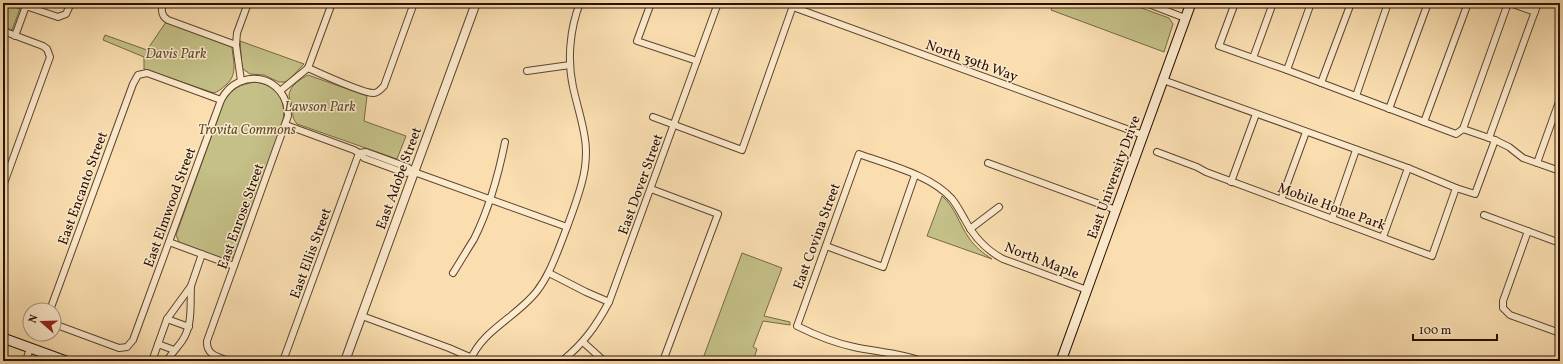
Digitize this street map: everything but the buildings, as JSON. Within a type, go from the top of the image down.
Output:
[{"type":"main road","name":"East University Drive","points":[[1061,361],[1191,3]]},
{"type":"main road","points":[[3,338],[66,361]]},
{"type":"street","points":[[17,3],[55,17],[62,17],[66,14],[71,3]]},
{"type":"street","points":[[163,3],[162,13],[168,20],[236,45]]},
{"type":"street","points":[[248,3],[238,33],[236,45],[240,81],[257,79],[266,81],[274,85],[280,91],[308,68],[332,3]]},
{"type":"street","points":[[308,68],[363,91],[374,94],[380,91],[384,86],[414,3]]},
{"type":"street","name":"East Adobe Street","points":[[345,361],[476,3]]},
{"type":"street","points":[[362,316],[449,348],[471,359],[485,338],[522,308],[537,292],[549,273],[567,227],[582,182],[587,153],[586,140],[573,86],[570,65],[574,17],[580,3]]},
{"type":"street","points":[[651,3],[637,41],[697,61]]},
{"type":"street","name":"East Dover Street","points":[[562,361],[583,342],[593,330],[610,302],[718,3]]},
{"type":"street","points":[[1146,3],[1185,18]]},
{"type":"street","points":[[1235,3],[1219,46],[1456,134],[1463,129],[1509,3],[1535,12]]},
{"type":"street","points":[[1253,58],[1273,3]]},
{"type":"street","points":[[1287,70],[1311,3]]},
{"type":"street","points":[[1321,83],[1350,3]]},
{"type":"street","points":[[1356,96],[1388,3]]},
{"type":"street","points":[[1389,109],[1428,3]]},
{"type":"street","points":[[1424,122],[1468,3]]},
{"type":"street","points":[[1163,80],[1408,168],[1456,188],[1475,194],[1538,3]]},
{"type":"street","points":[[653,117],[742,150],[794,5]]},
{"type":"street","name":"North 39th Way","points":[[794,5],[1143,135]]},
{"type":"street","points":[[15,36],[26,6]]},
{"type":"street","points":[[3,31],[43,46],[48,51],[50,60],[3,186]]},
{"type":"street","points":[[527,71],[570,65]]},
{"type":"street","name":"East Encanto Street","points":[[53,302],[133,84],[138,75],[147,73],[221,100]]},
{"type":"street","name":"East Elmwood Street","points":[[62,327],[119,348],[127,347],[133,340],[221,100],[230,88],[240,81]]},
{"type":"street","name":"East Enrose Street","points":[[229,361],[212,355],[208,350],[207,341],[286,125],[288,110],[286,100],[280,91]]},
{"type":"street","points":[[1537,163],[1560,99]]},
{"type":"street","points":[[1231,182],[1256,114]]},
{"type":"street","points":[[286,125],[359,153],[364,158],[407,167],[414,172],[567,227]]},
{"type":"street","points":[[1463,129],[1510,147],[1523,158],[1560,171]]},
{"type":"street","points":[[1281,200],[1306,132]]},
{"type":"street","points":[[453,273],[474,238],[490,199],[502,160],[505,142]]},
{"type":"street","points":[[1332,219],[1356,150]]},
{"type":"street","name":"Mobile Home Park","points":[[1157,152],[1231,182],[1432,256],[1456,188]]},
{"type":"street","name":"East Ellis Street","points":[[283,361],[359,153]]},
{"type":"street","name":"North Maple","points":[[859,154],[937,185],[953,200],[970,230],[990,252],[1003,259],[1087,290]]},
{"type":"street","name":"East Covina Street","points":[[859,154],[796,326],[853,347],[910,357],[921,361]]},
{"type":"street","points":[[988,163],[1116,210]]},
{"type":"street","points":[[1383,237],[1408,168]]},
{"type":"street","points":[[826,246],[883,266],[915,175]]},
{"type":"street","points":[[652,189],[718,214],[663,361]]},
{"type":"street","points":[[970,230],[999,207]]},
{"type":"street","points":[[1484,215],[1560,243]]},
{"type":"street","points":[[1528,231],[1503,301],[1503,308],[1510,316],[1560,333]]},
{"type":"street","points":[[169,242],[234,266]]},
{"type":"street","points":[[152,361],[167,319],[190,286],[202,254]]},
{"type":"street","points":[[549,273],[586,292],[610,302]]},
{"type":"street","points":[[167,361],[183,340],[189,327],[190,286]]},
{"type":"street","points":[[167,319],[189,327]]},
{"type":"street","points":[[583,342],[604,361]]},
{"type":"street","points":[[158,344],[174,350]]},
{"type":"street","points":[[26,361],[30,348]]},
{"type":"green space","points":[[3,3],[20,9],[12,30],[3,27]]},
{"type":"green space","points":[[1054,3],[1128,3],[1169,18],[1173,24],[1164,52],[1051,10]]},
{"type":"green space","name":"Davis Park","points":[[166,22],[232,47],[234,71],[233,76],[227,84],[214,93],[144,69],[144,57],[103,40],[105,35],[147,50]]},
{"type":"green space","points":[[240,41],[304,64],[287,82],[279,82],[264,75],[250,74],[242,67]]},
{"type":"green space","name":"Lawson Park","points":[[308,75],[367,96],[364,121],[406,136],[397,159],[297,124],[293,118],[289,95],[291,88],[299,80]]},
{"type":"green space","name":"Trovita Commons","points":[[255,82],[270,86],[279,94],[283,106],[283,121],[234,257],[226,260],[180,244],[176,235],[224,101],[237,88],[244,84]]},
{"type":"green space","points":[[942,196],[954,210],[971,241],[979,250],[992,259],[927,236]]},
{"type":"green space","points":[[742,253],[782,268],[764,316],[790,322],[790,325],[763,321],[753,347],[757,349],[753,361],[702,361]]}]
